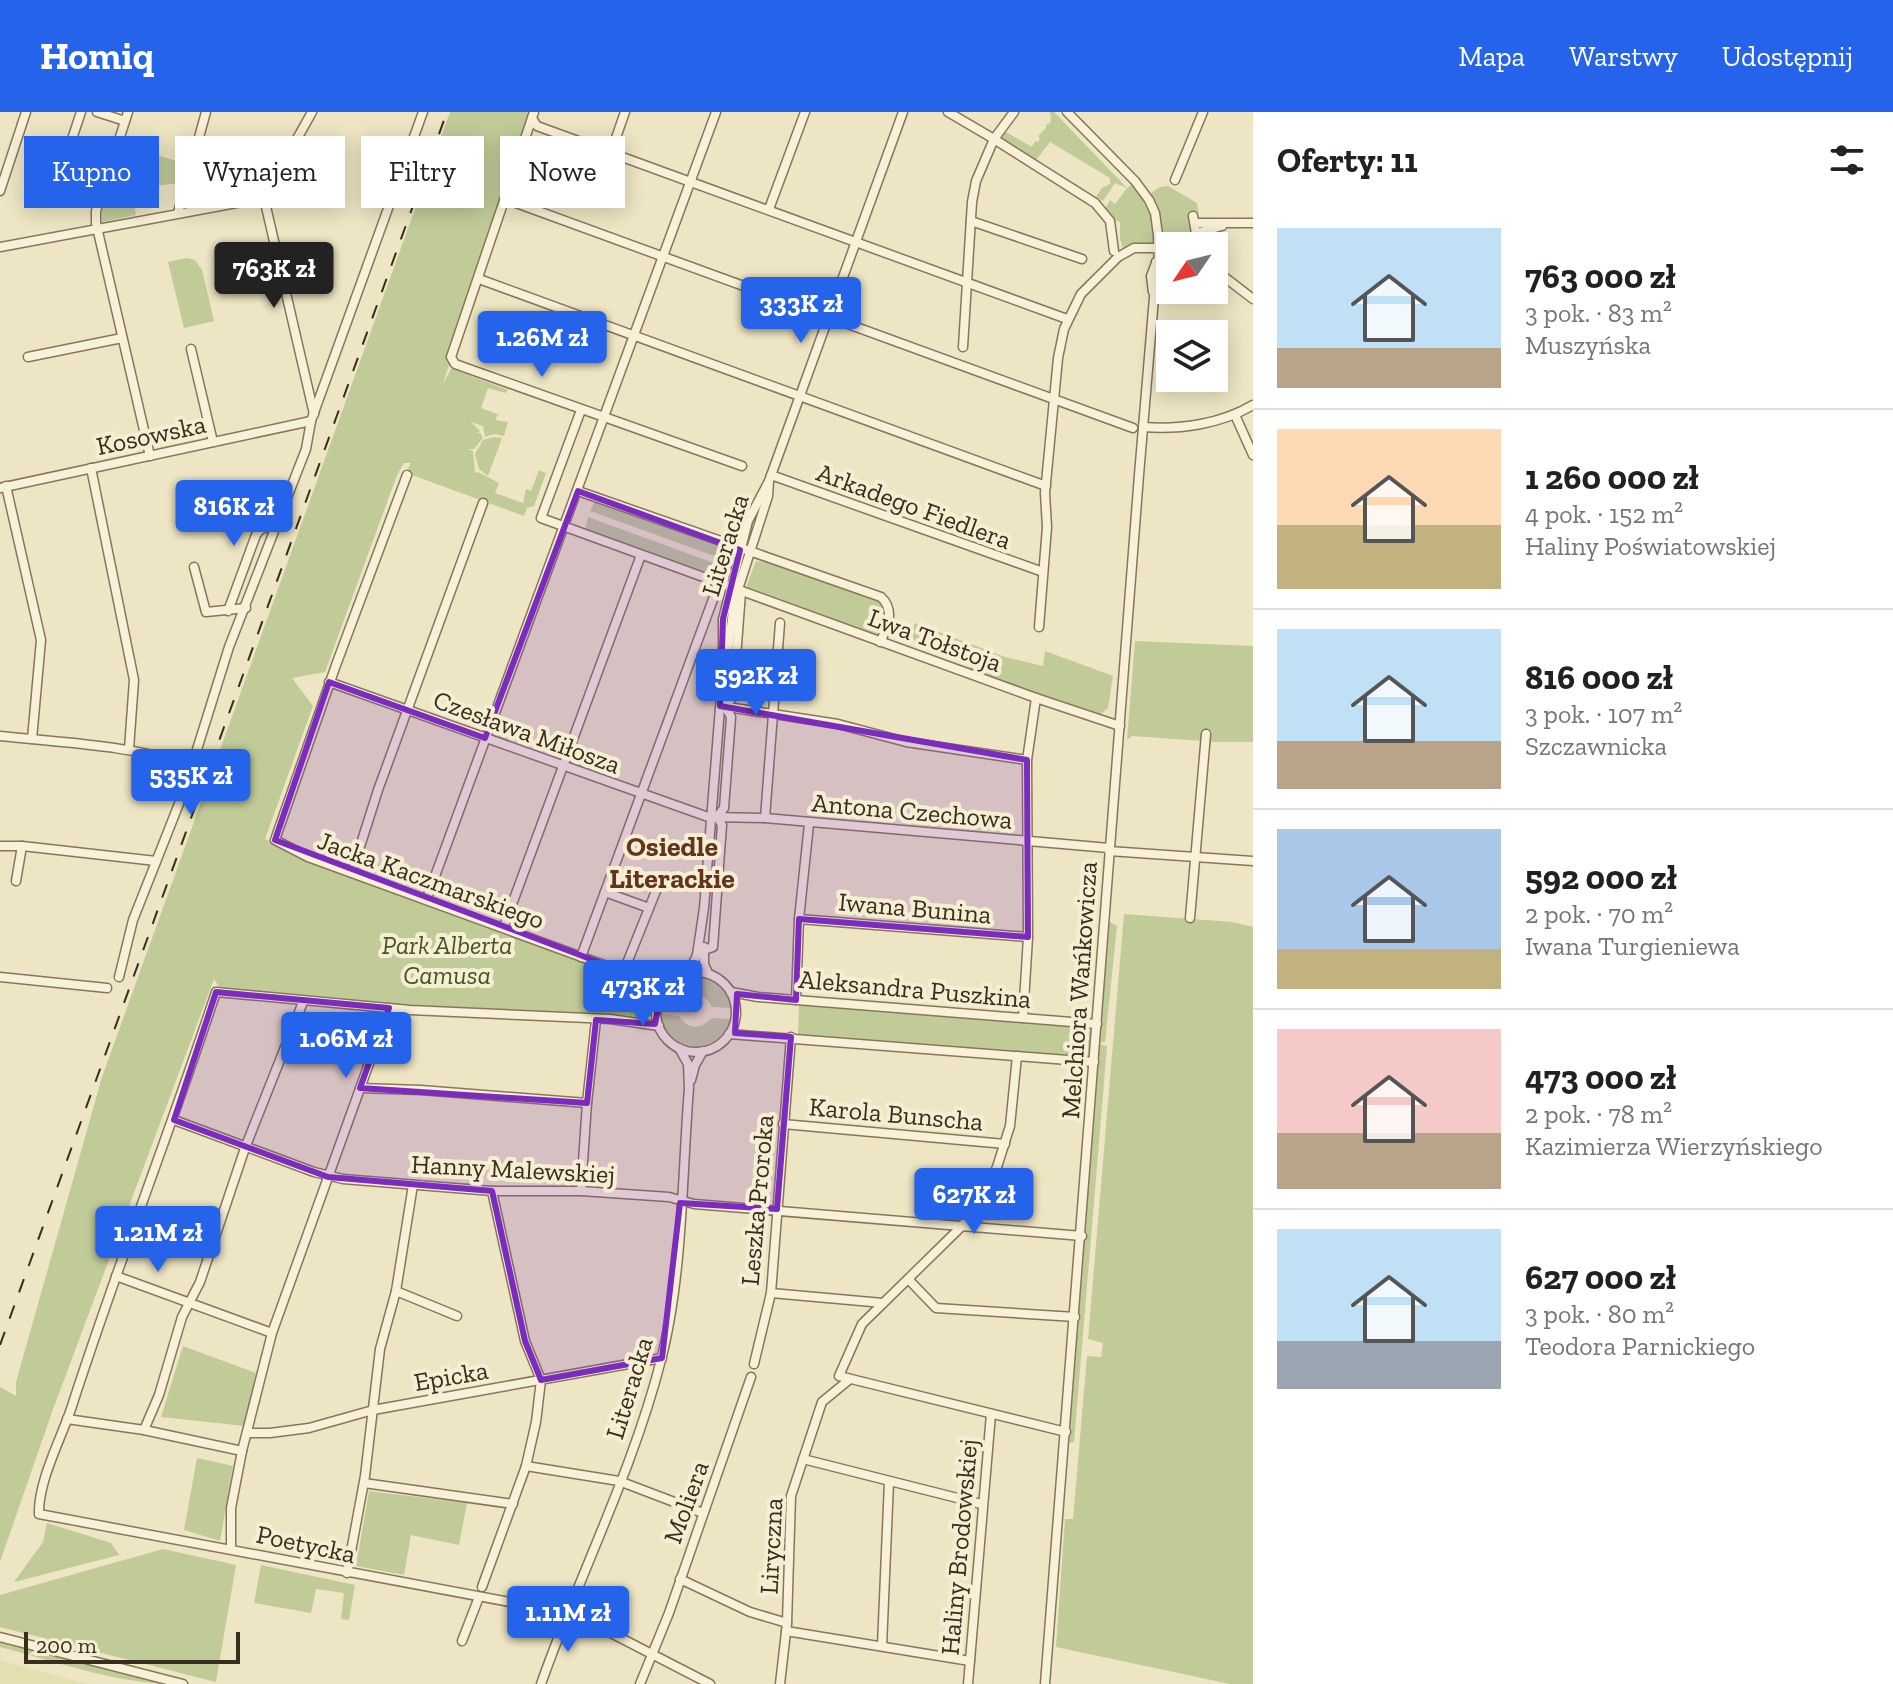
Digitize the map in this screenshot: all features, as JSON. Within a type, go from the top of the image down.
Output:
[{"type":"street","points":[[73,136],[81,112]]},
{"type":"street","points":[[97,112],[127,117],[96,211],[97,228],[150,456]]},
{"type":"street","points":[[178,213],[206,112]]},
{"type":"street","points":[[299,136],[312,112]]},
{"type":"street","points":[[119,977],[133,920],[184,791],[229,647],[279,525],[306,449],[313,418],[423,112]]},
{"type":"street","points":[[617,136],[625,112]]},
{"type":"street","points":[[427,898],[716,112]]},
{"type":"street","points":[[769,209],[805,112]]},
{"type":"street","name":"Literacka","points":[[722,706],[723,670],[753,509],[770,478],[903,112]]},
{"type":"street","points":[[948,112],[1095,203],[1110,221],[1114,251]]},
{"type":"street","points":[[963,347],[976,181],[994,139],[1014,112]]},
{"type":"street","name":"Melchiora Wańkowicza","points":[[1067,112],[1147,196],[1157,222],[1157,232]]},
{"type":"street","points":[[1175,180],[1203,112]]},
{"type":"street","points":[[0,191],[22,113]]},
{"type":"street","points":[[534,119],[574,136]]},
{"type":"street","points":[[625,157],[1067,319]]},
{"type":"street","points":[[0,247],[207,208]]},
{"type":"street","points":[[266,208],[313,418]]},
{"type":"street","points":[[502,208],[451,357],[455,364],[742,466]]},
{"type":"street","points":[[530,208],[1054,400],[1138,427],[1171,428],[1235,415],[1253,405]]},
{"type":"street","points":[[971,221],[1082,259]]},
{"type":"street","points":[[1194,232],[1195,224],[1253,223]]},
{"type":"street","points":[[1039,627],[1046,486],[1058,358],[1067,319],[1081,294],[1124,252],[1134,248],[1156,248]]},
{"type":"street","name":"Melchiora Wańkowicza","points":[[1045,1684],[1120,726],[1138,427],[1154,298],[1151,276],[1156,262]]},
{"type":"street","points":[[479,279],[1046,486]]},
{"type":"street","points":[[1228,280],[1253,299]]},
{"type":"street","points":[[28,357],[122,338]]},
{"type":"street","points":[[191,349],[213,442]]},
{"type":"street","points":[[565,527],[541,518],[581,410]]},
{"type":"street","points":[[1235,415],[1253,455]]},
{"type":"street","name":"Kosowska","points":[[3,487],[313,418]]},
{"type":"street","points":[[91,468],[134,680],[129,749]]},
{"type":"street","points":[[329,682],[407,475]]},
{"type":"street","name":"Arkadego Fiedlera","points":[[770,478],[1043,572]]},
{"type":"street","points":[[3,487],[41,640],[32,739]]},
{"type":"street","points":[[578,491],[881,597],[888,605],[890,616],[880,642]]},
{"type":"street","points":[[352,872],[378,790],[483,503]]},
{"type":"street","points":[[228,611],[256,535],[261,529],[279,525]]},
{"type":"street","name":"Lwa Tołstoja","points":[[565,527],[1120,726]]},
{"type":"street","points":[[504,926],[641,555]]},
{"type":"street","points":[[194,567],[206,612],[246,608]]},
{"type":"street","points":[[581,957],[719,583]]},
{"type":"street","points":[[722,706],[733,697],[736,589]]},
{"type":"street","points":[[765,818],[780,623]]},
{"type":"street","name":"Czesława Miłosza","points":[[329,682],[640,795],[713,817]]},
{"type":"street","name":"Jacka Kaczmarskiego","points":[[329,682],[275,840],[308,857],[504,926],[664,987]]},
{"type":"street","points":[[1023,1018],[1028,937],[1027,760],[1036,698]]},
{"type":"street","points":[[722,706],[838,724],[906,742],[1027,760]]},
{"type":"street","points":[[689,972],[697,955],[713,817],[724,808],[731,721],[722,706]]},
{"type":"street","points":[[1190,918],[1206,734]]},
{"type":"street","points":[[0,736],[129,749],[159,754],[191,765]]},
{"type":"street","points":[[704,950],[713,947],[722,825],[713,817]]},
{"type":"street","name":"Antona Czechowa","points":[[713,817],[765,818],[1253,861]]},
{"type":"street","points":[[796,1000],[799,919],[809,824]]},
{"type":"street","points":[[0,846],[156,861]]},
{"type":"street","points":[[16,881],[22,846]]},
{"type":"street","points":[[623,973],[660,881]]},
{"type":"street","points":[[605,892],[649,908]]},
{"type":"street","points":[[704,908],[704,964],[708,973]]},
{"type":"street","name":"Iwana Bunina","points":[[799,919],[1028,937]]},
{"type":"street","points":[[708,973],[731,992],[736,1010],[729,1034],[722,1042],[703,1051],[679,1048],[659,1026],[657,1005],[664,987],[680,975],[708,973]]},
{"type":"street","points":[[0,977],[107,988]]},
{"type":"street","points":[[242,1451],[144,1430],[67,1419],[174,1120],[216,992],[303,1002],[610,1019],[659,1026]]},
{"type":"street","name":"Aleksandra Puszkina","points":[[731,992],[1097,1024]]},
{"type":"street","points":[[144,1430],[189,1302],[200,1282],[245,1148],[303,1002]]},
{"type":"street","points":[[231,1549],[231,1508],[272,1333],[389,1008]]},
{"type":"street","points":[[581,1191],[596,1020]]},
{"type":"street","points":[[729,1034],[1094,1062]]},
{"type":"street","name":"Leszka Proroka","points":[[754,1364],[771,1293],[791,1037]]},
{"type":"street","name":"Literacka","points":[[541,1684],[565,1613],[645,1414],[662,1358],[674,1285],[689,1088],[688,1064],[679,1048]]},
{"type":"street","name":"Literacka","points":[[689,1088],[695,1065],[703,1051]]},
{"type":"street","points":[[1017,1056],[1010,1126],[986,1190],[962,1226],[862,1324],[839,1376],[1066,1432]]},
{"type":"street","points":[[360,1088],[587,1103]]},
{"type":"street","name":"Hanny Malewskiej","points":[[174,1120],[328,1177],[343,1179],[492,1191],[581,1191],[681,1199],[694,1204],[1082,1236]]},
{"type":"street","name":"Karola Bunscha","points":[[783,1124],[1005,1144]]},
{"type":"street","points":[[347,1573],[364,1483],[380,1349],[396,1291],[413,1185]]},
{"type":"street","points":[[482,1587],[526,1466],[541,1380],[525,1341],[492,1191]]},
{"type":"street","points":[[116,1276],[272,1333]]},
{"type":"street","points":[[909,1280],[936,1308],[1075,1317]]},
{"type":"street","points":[[396,1291],[457,1316]]},
{"type":"street","points":[[771,1293],[883,1303]]},
{"type":"street","name":"Epicka","points":[[248,1433],[309,1428],[373,1410],[662,1358]]},
{"type":"street","name":"Moliera","points":[[640,1684],[654,1654],[751,1377]]},
{"type":"street","name":"Liryczna","points":[[780,1684],[787,1627],[791,1496],[822,1402],[850,1379]]},
{"type":"street","name":"Haliny Brodowskiej","points":[[968,1684],[991,1414]]},
{"type":"street","name":"Poetycka","points":[[67,1419],[43,1481],[38,1501],[39,1514],[574,1614],[710,1684]]},
{"type":"street","points":[[803,1459],[981,1504]]},
{"type":"street","points":[[526,1466],[619,1481],[703,1513]]},
{"type":"street","points":[[882,1646],[889,1482]]},
{"type":"street","points":[[364,1483],[513,1504]]},
{"type":"street","points":[[680,1579],[787,1627],[970,1661]]},
{"type":"street","points":[[462,1641],[479,1597]]},
{"type":"street","points":[[0,1637],[183,1684]]},
{"type":"highlighted area","points":[[578,491],[740,550],[723,619],[720,706],[1027,760],[1028,937],[799,919],[796,1000],[737,994],[735,1033],[791,1037],[777,1209],[680,1203],[662,1358],[541,1380],[525,1341],[492,1191],[328,1177],[174,1120],[216,992],[389,1008],[360,1088],[587,1103],[596,1020],[655,1024],[662,986],[275,840],[329,682],[485,738]]},
{"type":"shaded area","points":[[0,1660],[87,1684],[0,1684]]},
{"type":"green space","name":"Park Alberta Camusa","points":[[450,112],[529,112],[521,136],[500,136],[500,204],[443,384],[451,369],[455,368],[508,390],[505,393],[488,388],[481,408],[500,415],[496,420],[508,422],[504,436],[494,434],[485,437],[483,426],[471,422],[483,438],[474,449],[468,449],[473,451],[475,473],[499,483],[495,493],[523,503],[526,489],[531,491],[539,470],[546,473],[534,506],[527,508],[524,516],[412,475],[408,468],[411,463],[404,463],[325,672],[292,678],[313,706],[265,839],[324,866],[646,984],[640,1001],[639,1020],[379,1004],[221,990],[214,979],[52,1412],[0,1562],[0,1387],[16,1396],[16,1382],[102,1077],[415,208],[484,208],[484,136],[441,136]]},
{"type":"green space","points":[[1050,112],[1054,112],[1127,188],[1115,183],[1103,201],[1096,197],[1102,188],[1110,184],[1110,178],[1050,142],[1036,160],[1005,143],[1002,138],[1004,131],[1032,147],[1051,121]]},
{"type":"green space","points":[[159,155],[175,161],[175,183],[159,185]]},
{"type":"green space","points":[[1133,184],[1146,205],[1153,226],[1154,243],[1123,249],[1120,222],[1112,219],[1105,209],[1110,200],[1115,204]]},
{"type":"green space","points":[[1168,186],[1197,203],[1199,213],[1189,218],[1192,232],[1159,232],[1151,193]]},
{"type":"green space","points":[[103,208],[135,208],[136,215],[102,222]]},
{"type":"green space","points":[[187,258],[195,260],[202,270],[214,321],[184,328],[168,262]]},
{"type":"green space","points":[[502,438],[488,476],[479,469],[475,454],[483,440]]},
{"type":"green space","points":[[595,501],[724,548],[720,558],[590,511]]},
{"type":"green space","points":[[588,517],[711,562],[716,569],[713,577],[585,531]]},
{"type":"green space","points":[[756,561],[772,563],[882,601],[886,614],[881,635],[877,637],[745,590]]},
{"type":"green space","points":[[915,623],[1005,657],[1043,666],[1045,651],[1113,676],[1108,708],[1101,714],[969,670],[971,662],[909,638]]},
{"type":"green space","points":[[1135,641],[1253,646],[1253,742],[1132,736],[1127,740]]},
{"type":"green space","points":[[1124,914],[1232,922],[1253,927],[1253,1684],[1230,1684],[1056,1647],[1065,1519],[1073,1519],[1087,1356],[1101,1357],[1103,1343],[1088,1339]]},
{"type":"green space","points":[[1108,921],[1117,926],[1105,1042],[1099,1042]]},
{"type":"green space","points":[[698,975],[721,986],[732,1008],[712,1007],[705,998],[697,995],[681,1004],[661,1003],[675,983]]},
{"type":"green space","points":[[799,1004],[1091,1027],[1094,1033],[1091,1055],[1087,1057],[798,1035]]},
{"type":"green space","points":[[660,1014],[679,1016],[695,1027],[712,1018],[731,1019],[725,1032],[715,1040],[693,1046],[672,1037]]},
{"type":"green space","points":[[1099,1044],[1107,1046],[1074,1442],[1069,1443]]},
{"type":"green space","points":[[183,1346],[256,1373],[244,1426],[161,1417]]},
{"type":"green space","points":[[197,1458],[233,1466],[220,1541],[184,1530]]},
{"type":"green space","points":[[369,1491],[467,1503],[459,1545],[411,1535],[404,1575],[356,1566]]},
{"type":"green space","points":[[47,1523],[111,1543],[119,1555],[14,1582],[43,1542]]},
{"type":"green space","points":[[163,1549],[236,1565],[216,1682],[0,1627],[0,1595]]},
{"type":"green space","points":[[261,1565],[355,1585],[349,1620],[341,1619],[344,1593],[316,1589],[311,1613],[254,1603]]},
{"type":"green space","points":[[0,1641],[173,1684],[86,1671],[0,1647]]},
{"type":"railway","points":[[0,1345],[447,112]]},
{"type":"district","name":"Osiedle Literackie","points":[[672,862]]}]
